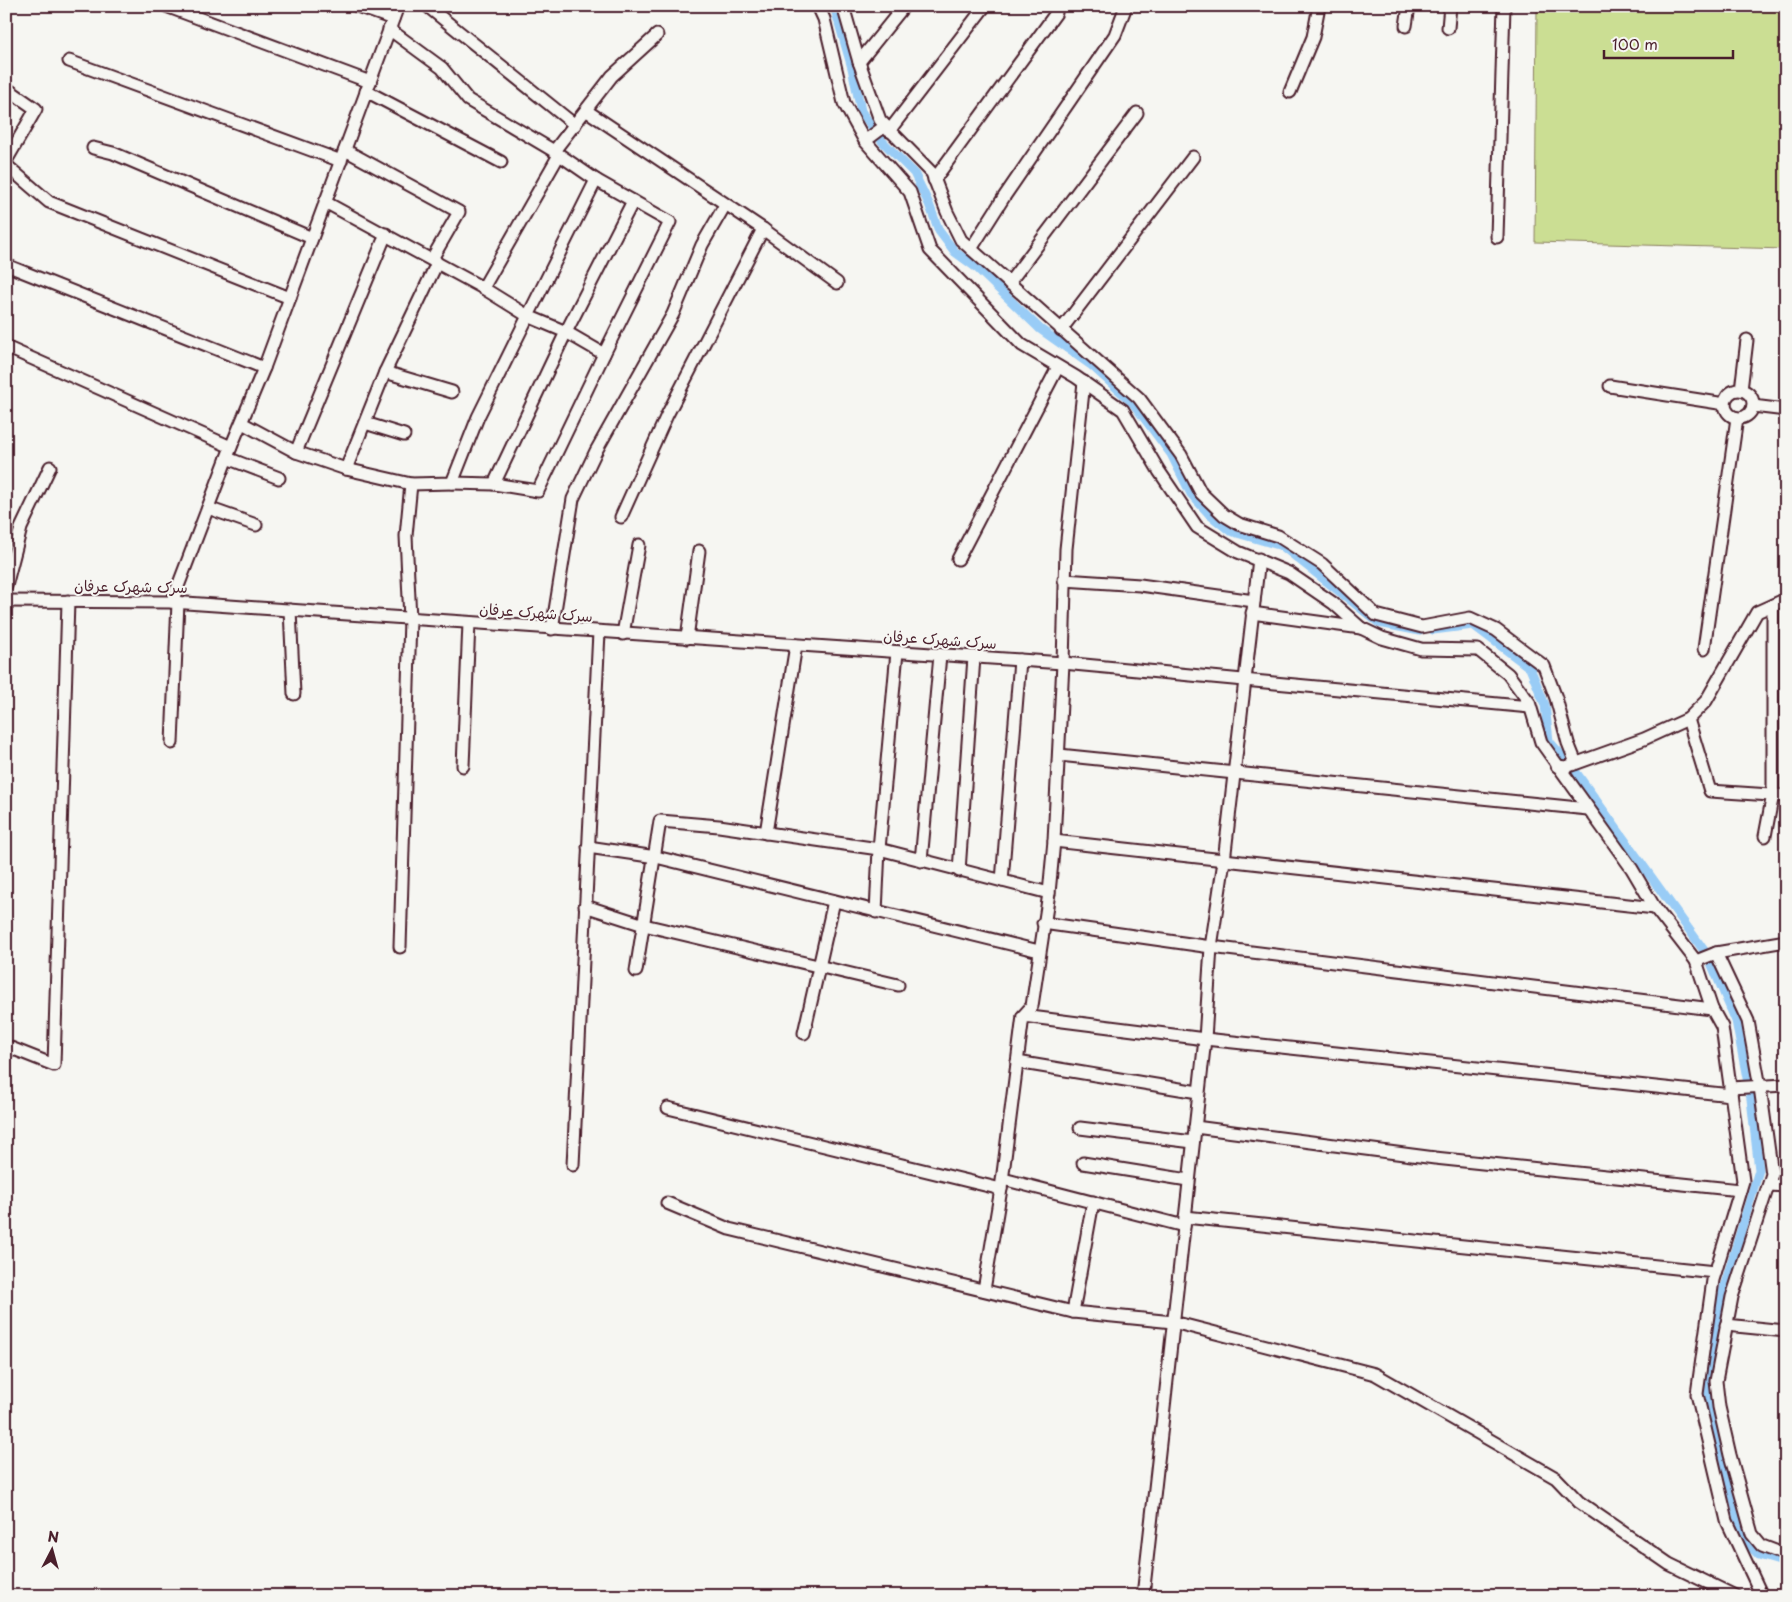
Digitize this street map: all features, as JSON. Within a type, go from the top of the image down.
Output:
[{"type":"street","points":[[166,6],[368,86],[501,162]]},
{"type":"street","points":[[242,423],[296,452],[346,468],[411,484],[452,482],[494,484],[538,491],[670,222],[596,180],[556,153],[468,100],[442,68],[391,24],[357,6]]},
{"type":"street","points":[[172,743],[175,602],[208,508],[264,368],[398,6]]},
{"type":"street","points":[[427,6],[575,125]]},
{"type":"street","points":[[818,6],[824,18],[844,103],[865,141],[910,192],[930,250],[1022,345],[1084,382],[1122,410],[1159,471],[1197,527],[1238,552],[1289,573],[1333,604],[1361,628],[1382,638],[1421,649],[1478,650],[1508,674],[1530,707],[1541,742],[1566,766],[1588,810],[1632,869],[1655,908],[1699,959],[1712,1009],[1722,1027],[1743,1181],[1715,1272],[1697,1394],[1727,1521],[1762,1596]]},
{"type":"street","points":[[843,6],[859,62],[880,120],[932,173],[946,212],[961,240],[1138,397],[1181,455],[1201,493],[1224,515],[1239,524],[1278,536],[1322,564],[1376,615],[1422,628],[1470,618],[1496,630],[1544,666],[1556,698],[1568,743],[1566,766]]},
{"type":"street","points":[[859,62],[904,6]]},
{"type":"street","points":[[865,141],[887,129],[985,6]]},
{"type":"street","points":[[971,249],[1004,196],[1115,35],[1126,6]]},
{"type":"street","points":[[1290,92],[1313,37],[1319,6]]},
{"type":"street","points":[[1406,26],[1409,6]]},
{"type":"street","points":[[1448,28],[1450,6]]},
{"type":"street","points":[[1498,237],[1504,6]]},
{"type":"street","points":[[934,180],[1056,13]]},
{"type":"street","points":[[483,288],[556,153],[575,125],[612,76],[657,35]]},
{"type":"street","points":[[69,61],[343,156],[459,212],[432,257],[437,263]]},
{"type":"street","points":[[6,88],[36,109],[6,161]]},
{"type":"street","points":[[587,111],[725,206],[762,229],[836,282]]},
{"type":"street","points":[[1009,283],[1137,113]]},
{"type":"street","points":[[93,148],[113,154],[312,238]]},
{"type":"street","points":[[1061,330],[1193,157]]},
{"type":"street","points":[[6,165],[49,202],[290,298]]},
{"type":"street","points":[[452,482],[478,417],[596,180]]},
{"type":"street","points":[[494,484],[566,332],[634,201]]},
{"type":"street","points":[[326,202],[483,288],[528,316],[566,332],[604,354]]},
{"type":"street","points":[[552,629],[573,498],[596,451],[673,314],[702,245],[725,206]]},
{"type":"street","points":[[621,517],[667,415],[762,229]]},
{"type":"street","points":[[296,452],[386,234]]},
{"type":"street","points":[[346,468],[385,372],[437,263]]},
{"type":"street","points":[[6,265],[264,368]]},
{"type":"street","points":[[1740,390],[1747,340]]},
{"type":"street","points":[[6,347],[229,452],[279,478]]},
{"type":"street","points":[[958,559],[1058,367]]},
{"type":"street","points":[[385,372],[452,392]]},
{"type":"street","points":[[984,1290],[1002,1184],[1023,1016],[1032,1006],[1038,951],[1049,893],[1059,755],[1066,549],[1084,382]]},
{"type":"street","points":[[1610,386],[1725,404]]},
{"type":"street","points":[[1740,390],[1748,394],[1753,406],[1746,416],[1737,418],[1729,413],[1725,404],[1728,395],[1740,390]]},
{"type":"street","points":[[1122,410],[1138,397]]},
{"type":"street","points":[[1753,406],[1786,410]]},
{"type":"street","points":[[1704,648],[1737,418]]},
{"type":"street","points":[[365,422],[404,435]]},
{"type":"street","points":[[6,586],[20,528],[50,467]]},
{"type":"street","points":[[400,948],[410,619],[406,536],[411,484]]},
{"type":"street","points":[[208,508],[256,526]]},
{"type":"street","points":[[623,634],[639,545]]},
{"type":"street","points":[[687,638],[699,551]]},
{"type":"street","points":[[1142,1596],[1205,1039],[1212,947],[1224,861],[1258,559]]},
{"type":"street","points":[[1064,580],[1140,586],[1254,601]]},
{"type":"street","points":[[1566,766],[1644,739],[1688,718],[1706,701],[1757,612],[1786,599]]},
{"type":"street","name":"سرک شهرک عرفان","points":[[6,601],[175,602],[469,624],[1020,660],[1530,707]]},
{"type":"street","points":[[6,1046],[54,1065],[68,601]]},
{"type":"street","points":[[1765,836],[1772,794],[1773,605]]},
{"type":"street","points":[[290,610],[294,694]]},
{"type":"street","points":[[1252,613],[1361,628]]},
{"type":"street","points":[[463,766],[469,624]]},
{"type":"street","points":[[573,1165],[599,632]]},
{"type":"street","points":[[766,833],[796,645]]},
{"type":"street","points":[[876,912],[879,849],[897,652]]},
{"type":"street","points":[[921,861],[940,655]]},
{"type":"street","points":[[960,871],[974,657]]},
{"type":"street","points":[[1002,882],[1020,660]]},
{"type":"street","points":[[1688,718],[1710,791],[1786,796]]},
{"type":"street","points":[[1059,755],[1588,810]]},
{"type":"street","points":[[636,971],[656,857],[660,821],[766,833],[879,849],[1049,893]]},
{"type":"street","points":[[1054,841],[1655,908]]},
{"type":"street","points":[[588,847],[656,857],[1038,951]]},
{"type":"street","points":[[804,1033],[834,902]]},
{"type":"street","points":[[585,906],[644,925],[898,985]]},
{"type":"street","points":[[1043,923],[1212,947],[1712,1009]]},
{"type":"street","points":[[1699,959],[1716,953],[1786,941]]},
{"type":"street","points":[[1716,953],[1748,1021],[1760,1087],[1772,1174],[1732,1297],[1716,1381],[1718,1407],[1752,1534],[1762,1546],[1786,1555]]},
{"type":"street","points":[[1023,1016],[1205,1039],[1731,1092],[1786,1085]]},
{"type":"street","points":[[1017,1062],[1198,1092]]},
{"type":"street","points":[[668,1108],[1002,1184],[1184,1222],[1715,1272]]},
{"type":"street","points":[[1195,1127],[1435,1158],[1740,1190]]},
{"type":"street","points":[[1080,1128],[1193,1142]]},
{"type":"street","points":[[1083,1163],[1188,1180]]},
{"type":"street","points":[[1770,1185],[1786,1186]]},
{"type":"street","points":[[1072,1312],[1093,1202]]},
{"type":"street","points":[[667,1204],[729,1229],[1072,1312],[1173,1322],[1375,1374],[1556,1478],[1579,1502],[1669,1564],[1735,1596]]},
{"type":"street","points":[[1726,1325],[1786,1330]]},
{"type":"green space","points":[[1537,6],[1786,6],[1786,249],[1535,242]]},
{"type":"waterway","points":[[834,6],[852,68],[861,111],[882,141],[914,173],[929,204],[939,231],[955,252],[977,268],[1040,329],[1091,365],[1133,403],[1171,454],[1191,494],[1210,515],[1230,531],[1282,546],[1379,623],[1420,631]]},
{"type":"waterway","points":[[1433,630],[1473,625],[1530,668],[1545,705],[1549,741],[1575,771],[1708,956],[1736,1021],[1751,1099],[1759,1170],[1721,1298],[1707,1399],[1745,1541],[1759,1555],[1786,1563]]}]
